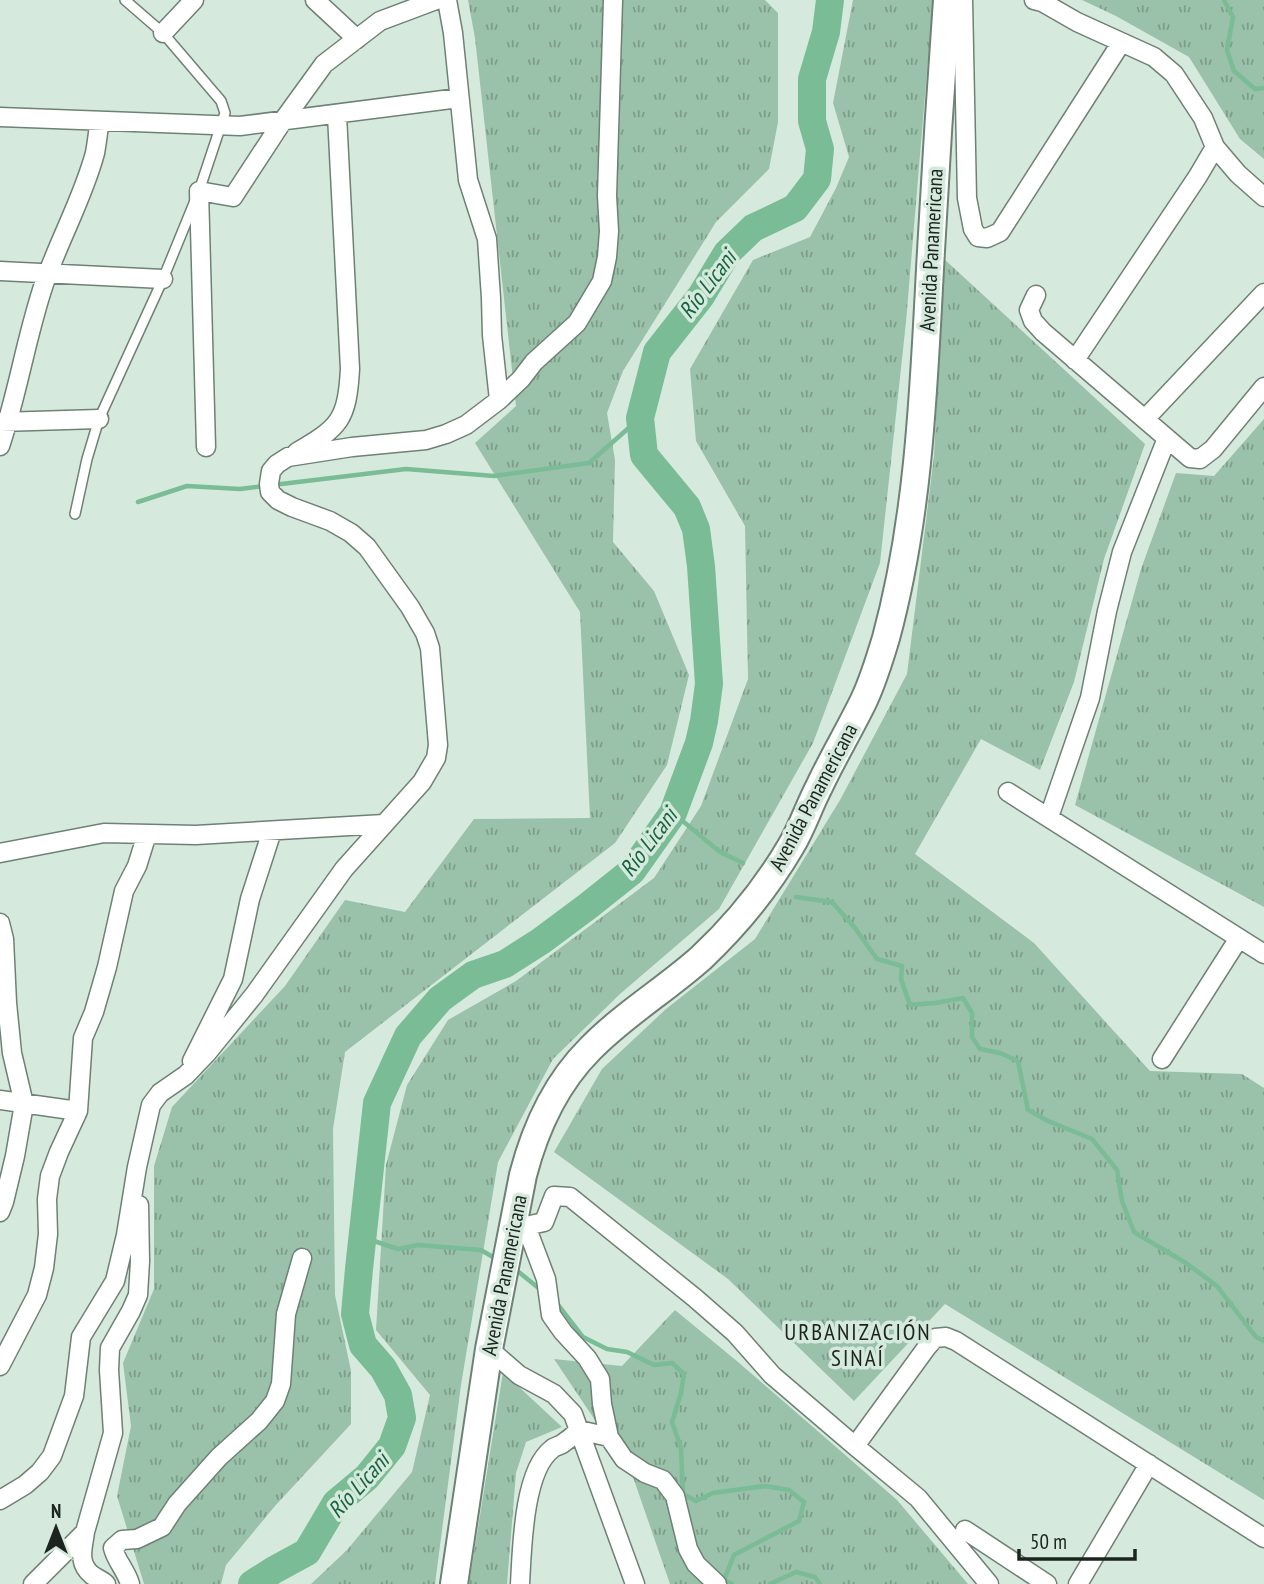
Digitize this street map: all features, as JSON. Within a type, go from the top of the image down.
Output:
[{"type":"main road","name":"Avenida Panamericana","points":[[454,1584],[489,1349],[502,1281],[517,1226],[530,1148],[539,1126],[552,1099],[590,1049],[699,959],[732,927],[769,881],[793,843],[866,696],[885,639],[908,529],[923,407],[947,0]]},
{"type":"street","points":[[163,33],[194,0]]},
{"type":"street","points":[[315,0],[357,39]]},
{"type":"street","points":[[206,447],[199,191],[233,197],[324,64],[380,22],[436,0]]},
{"type":"street","points":[[447,0],[453,33],[468,180],[487,239],[492,335],[499,400]]},
{"type":"street","points":[[288,457],[352,447],[426,440],[466,425],[499,400],[534,362],[577,323],[602,281],[609,230],[607,196],[613,0]]},
{"type":"street","points":[[963,0],[967,198],[973,229],[978,237],[987,238],[1000,232],[1121,43]]},
{"type":"street","points":[[1034,0],[1154,57],[1174,74],[1203,117],[1214,148],[1264,197]]},
{"type":"street","points":[[0,117],[240,126],[459,98]]},
{"type":"street","points":[[0,1500],[25,1485],[40,1472],[52,1456],[74,1396],[81,1337],[115,1281],[151,1105],[160,1093],[186,1075],[207,1053],[254,995],[344,869],[422,782],[436,758],[438,745],[430,648],[411,607],[367,547],[351,533],[330,521],[278,500],[270,492],[271,471],[277,464],[332,429],[341,419],[349,391],[337,115]]},
{"type":"street","points":[[0,446],[4,422],[48,274],[95,153],[100,121]]},
{"type":"street","points":[[1075,360],[1214,148]]},
{"type":"street","points":[[0,271],[163,279]]},
{"type":"street","points":[[1145,419],[1264,293]]},
{"type":"street","points":[[1036,295],[1029,310],[1033,321],[1190,458],[1200,459],[1213,449],[1264,387]]},
{"type":"street","points":[[4,422],[99,419]]},
{"type":"street","points":[[1049,817],[1090,698],[1122,552],[1167,438]]},
{"type":"street","points":[[1008,792],[1264,954]]},
{"type":"street","points":[[0,853],[104,833],[196,835],[384,824]]},
{"type":"street","points":[[186,1075],[233,979],[250,899],[272,831]]},
{"type":"street","points":[[0,1366],[37,1295],[48,1234],[47,1199],[50,1177],[78,1111],[83,1038],[107,967],[124,891],[138,866],[147,834]]},
{"type":"street","points":[[0,923],[4,939],[12,1052],[24,1104],[15,1156],[0,1212]]},
{"type":"street","points":[[1162,1059],[1239,938]]},
{"type":"street","points":[[0,1100],[78,1111]]},
{"type":"street","points":[[106,1584],[84,1566],[81,1556],[85,1532],[113,1433],[110,1348],[138,1295],[140,1261],[137,1167]]},
{"type":"street","points":[[717,1584],[696,1564],[688,1549],[675,1496],[663,1480],[624,1460],[609,1437],[600,1379],[587,1358],[551,1315],[546,1279],[517,1226],[544,1222],[554,1196],[570,1197],[735,1333],[772,1375],[918,1498],[989,1584]]},
{"type":"street","points":[[131,1584],[115,1558],[113,1548],[122,1540],[137,1539],[162,1527],[177,1504],[219,1457],[259,1421],[275,1401],[281,1384],[286,1314],[302,1258]]},
{"type":"street","points":[[0,1348],[18,1331]]},
{"type":"street","points":[[855,1446],[927,1347],[936,1338],[946,1337],[1264,1538]]},
{"type":"street","points":[[489,1349],[519,1375],[554,1394],[573,1414],[635,1584]]},
{"type":"street","points":[[579,1430],[609,1437]]},
{"type":"street","points":[[520,1584],[528,1499],[539,1465],[552,1448],[563,1444],[579,1430]]},
{"type":"street","points":[[1078,1584],[1149,1464]]},
{"type":"street","points":[[965,1530],[1047,1584]]},
{"type":"street","points":[[33,1584],[85,1532]]},
{"type":"lane","points":[[75,514],[99,419],[163,279],[199,191],[225,113],[221,101],[163,33],[125,0]]},
{"type":"green space","points":[[468,0],[765,0],[778,13],[778,122],[769,169],[716,222],[623,371],[607,413],[615,460],[613,542],[654,591],[689,675],[667,765],[615,843],[345,1052],[333,1129],[335,1295],[351,1371],[351,1424],[275,1506],[226,1565],[221,1584],[144,1584],[117,1496],[131,1426],[123,1363],[154,1289],[154,1166],[172,1107],[285,986],[345,900],[405,912],[474,819],[590,818],[580,612],[475,443],[516,406],[475,38]]},
{"type":"green space","points":[[853,0],[933,0],[906,322],[880,563],[813,743],[719,909],[620,994],[553,1059],[498,1162],[461,1385],[435,1584],[311,1584],[347,1550],[412,1472],[430,1395],[376,1330],[386,1165],[407,1085],[448,1020],[516,981],[654,878],[701,806],[748,679],[745,526],[696,441],[690,369],[753,260],[810,237],[836,188],[849,157],[833,103]]},
{"type":"green space","points":[[1082,0],[1264,0],[1264,159],[1240,139],[1189,57]]},
{"type":"green space","points":[[944,259],[1145,444],[1104,559],[1074,682],[1040,770],[981,739],[915,854],[1034,943],[1150,1071],[1242,1074],[1264,1088],[1264,1500],[945,1304],[854,1401],[728,1279],[554,1152],[602,1069],[666,1009],[755,939],[840,800],[907,674],[934,456]]},
{"type":"green space","points":[[1264,419],[1264,907],[1075,805],[1141,569],[1176,473],[1214,476]]},
{"type":"green space","points":[[675,1310],[897,1500],[968,1584],[670,1584],[633,1477],[554,1359],[622,1366]]},
{"type":"green space","points":[[503,1372],[562,1427],[526,1442],[516,1473],[507,1584],[469,1584]]},
{"type":"waterway","name":"Río Licani","points":[[252,1584],[307,1552],[336,1503],[367,1477],[392,1446],[402,1418],[398,1395],[383,1368],[363,1345],[355,1314],[377,1103],[408,1036],[440,999],[473,975],[505,964],[541,941],[632,871],[673,813],[699,743],[709,684],[696,529],[687,507],[644,455],[640,418],[657,352],[701,296],[727,253],[753,228],[795,208],[817,179],[820,149],[812,121],[812,79],[826,32],[830,0]]},
{"type":"waterway","points":[[1224,0],[1233,17],[1227,50],[1234,71],[1255,89],[1264,88]]},
{"type":"waterway","points":[[273,485],[406,469],[494,476],[589,463],[640,418]]},
{"type":"waterway","points":[[138,502],[187,486],[240,489],[264,486]]},
{"type":"waterway","points":[[673,813],[720,852],[743,863]]},
{"type":"waterway","points":[[796,897],[832,902],[877,959],[902,966],[901,979],[910,1005],[963,998],[972,1013],[972,1037],[980,1049],[1000,1053],[1018,1061],[1028,1110],[1092,1139],[1117,1170],[1122,1201],[1134,1232],[1186,1263],[1217,1286],[1256,1337],[1264,1341]]},
{"type":"waterway","points":[[362,1237],[398,1249],[418,1245],[481,1250],[498,1260]]},
{"type":"waterway","points":[[515,1269],[541,1290]]},
{"type":"waterway","points":[[556,1302],[583,1337],[607,1349],[627,1352],[654,1365],[672,1363],[684,1374],[672,1422],[681,1448],[683,1494],[696,1501],[713,1493],[765,1486],[789,1490],[804,1502],[799,1521],[734,1555],[724,1580],[732,1584]]},
{"type":"waterway","points":[[770,1584],[796,1572],[815,1577],[820,1584]]},
{"type":"district","name":"URBANIZACIÓN SINAÍ","points":[[858,1344]]}]
